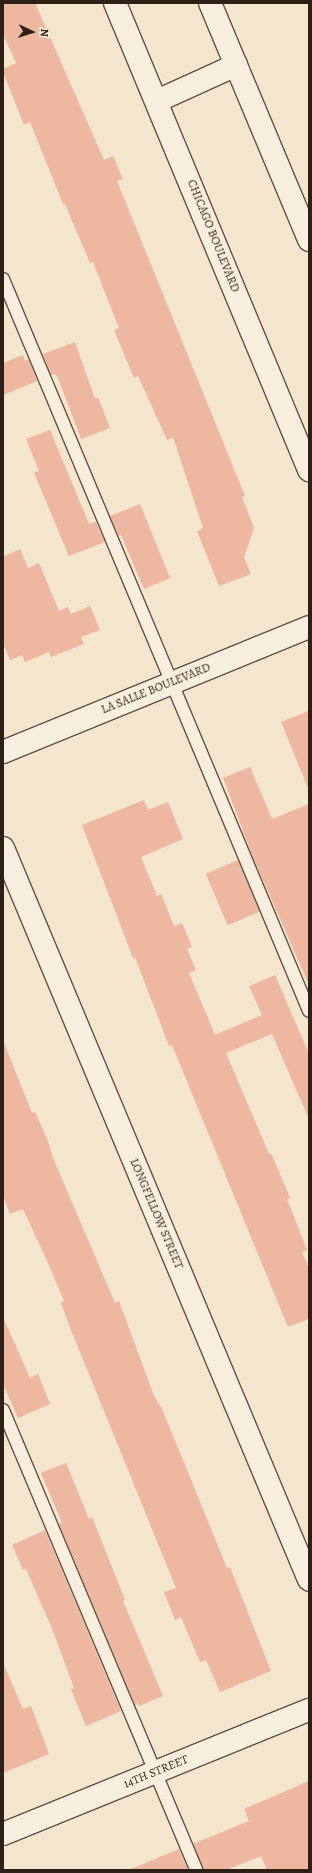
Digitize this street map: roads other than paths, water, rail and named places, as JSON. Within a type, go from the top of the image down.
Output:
[{"type":"street","name":"CHICAGO BOULEVARD","points":[[116,3],[309,470]]},
{"type":"street","points":[[210,3],[309,240]]},
{"type":"street","points":[[157,101],[236,66]]},
{"type":"street","name":"LA SALLE BOULEVARD","points":[[3,752],[171,682],[309,627]]},
{"type":"street","name":"LONGFELLOW STREET","points":[[3,848],[309,1580]]},
{"type":"street","name":"14TH STREET","points":[[3,1834],[309,1710]]},
{"type":"lane","points":[[3,279],[309,1011]]},
{"type":"lane","points":[[3,1410],[196,1870]]}]
